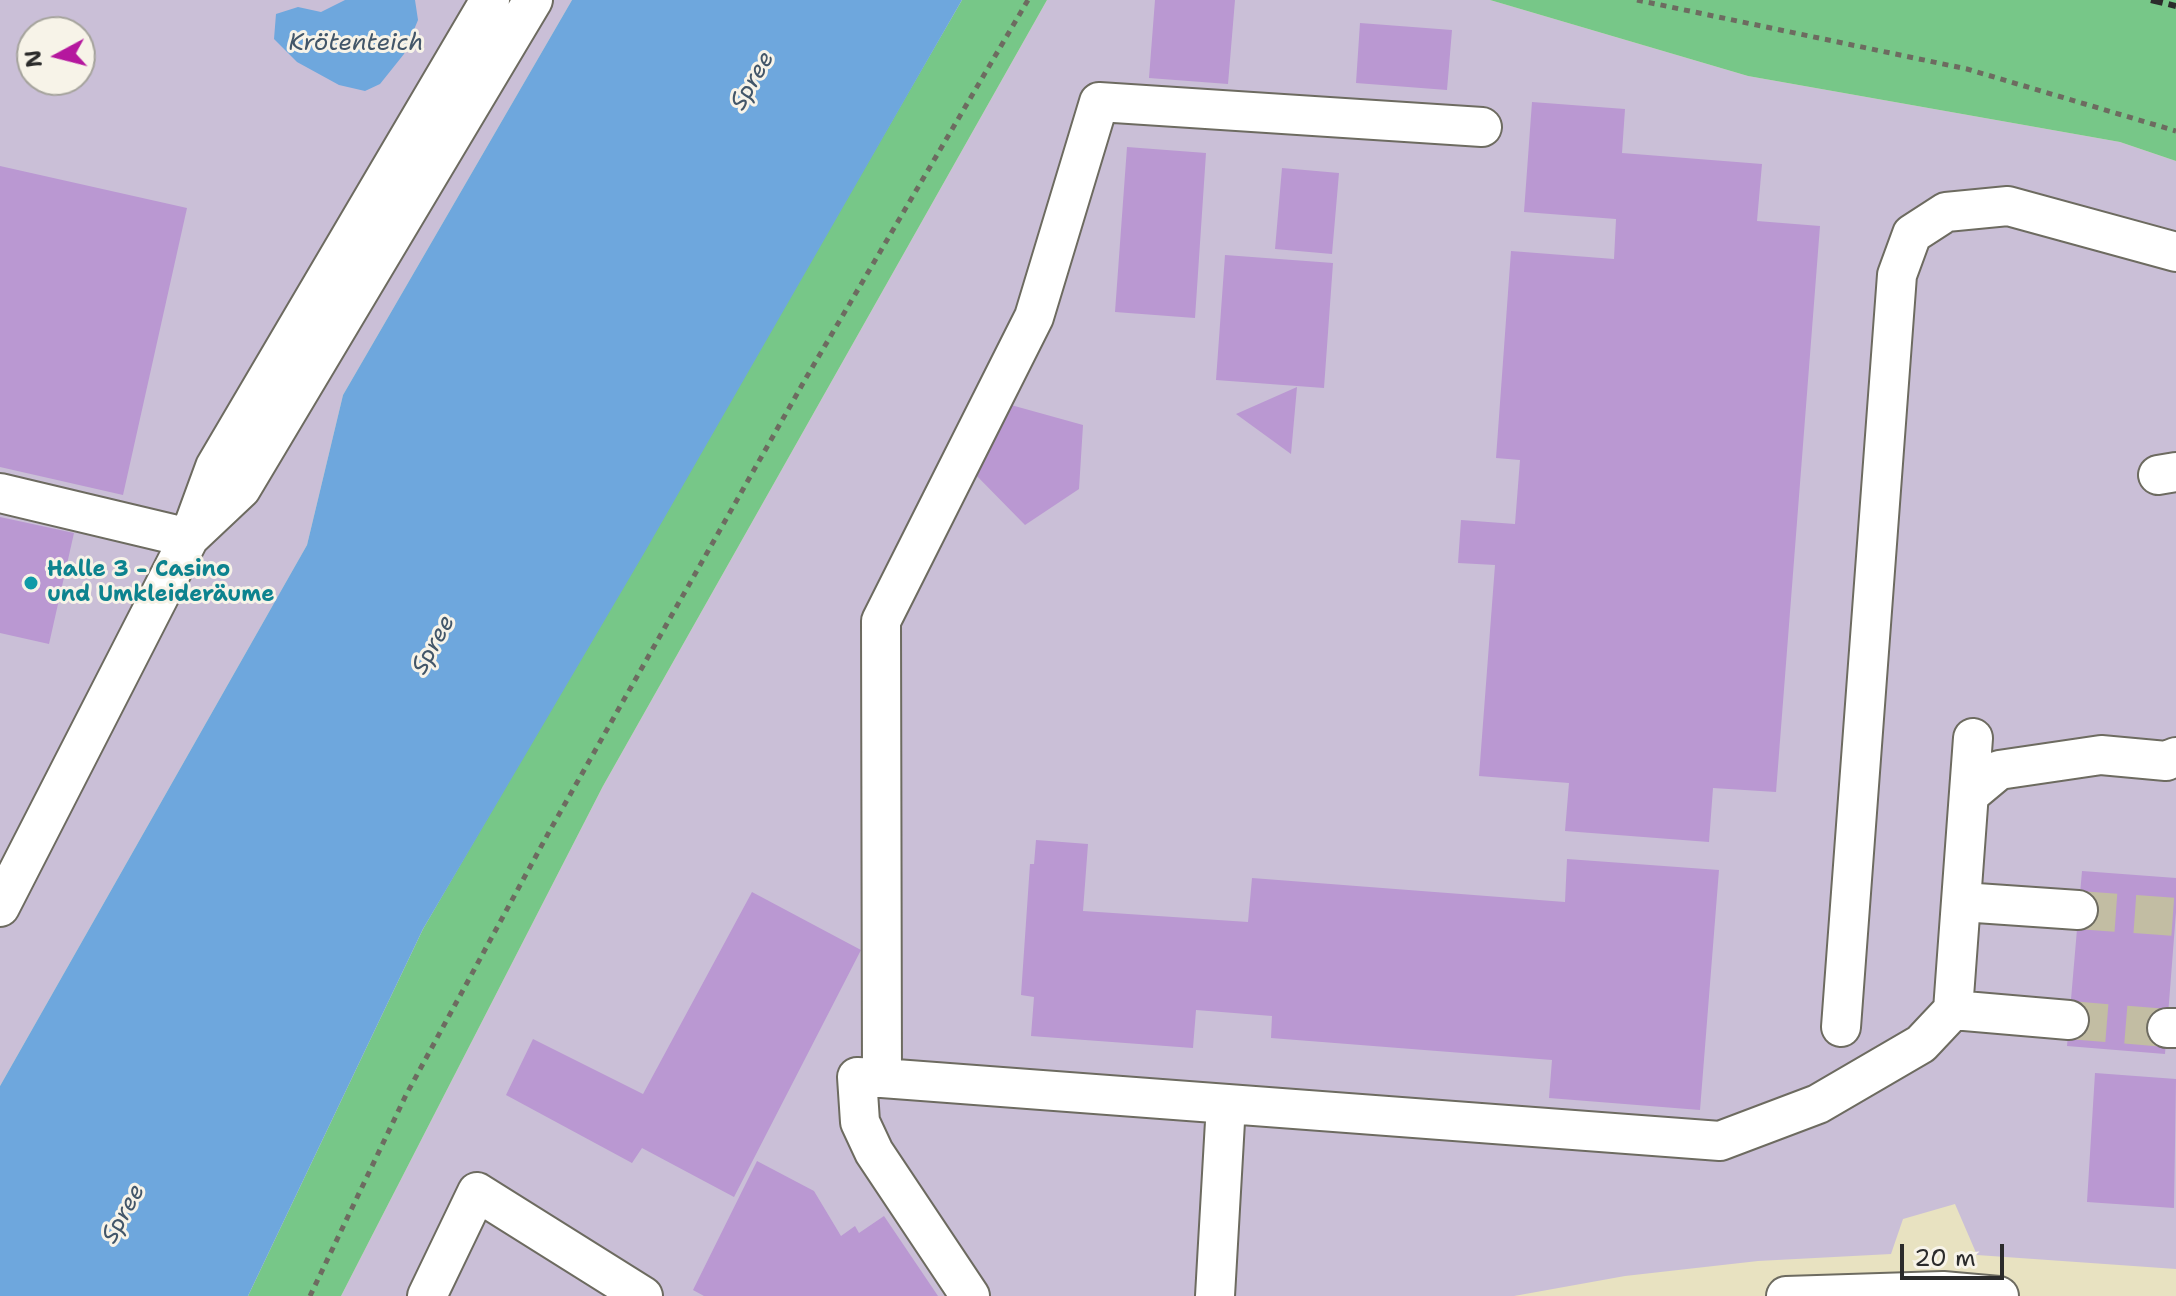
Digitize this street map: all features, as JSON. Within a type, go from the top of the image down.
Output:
[{"type":"street","points":[[3,895],[189,538],[215,467],[490,0]]},
{"type":"street","points":[[189,538],[241,489],[533,0]]},
{"type":"street","points":[[882,1078],[881,621],[1034,317],[1099,102],[1482,127]]},
{"type":"street","points":[[1841,1027],[1897,275],[1912,234],[1946,212],[2008,206],[2176,252]]},
{"type":"street","points":[[0,493],[189,538]]},
{"type":"street","points":[[970,1296],[874,1152],[860,1122],[857,1077],[1720,1141],[1818,1104],[1921,1044],[1953,1010],[1973,738]]},
{"type":"street","points":[[1969,795],[1999,770],[2101,755],[2166,761],[2176,757]]},
{"type":"street","points":[[1962,902],[2078,910]]},
{"type":"street","points":[[1953,1010],[2069,1020]]},
{"type":"street","points":[[1215,1296],[1226,1104]]},
{"type":"street","points":[[427,1296],[477,1192],[643,1296]]},
{"type":"street","points":[[1786,1296],[1943,1291],[1999,1296]]},
{"type":"path","points":[[310,1296],[406,1095],[549,832],[806,378],[1028,0]]},
{"type":"path","points":[[1637,0],[1967,69],[2176,131]]},
{"type":"shaded area","points":[[0,0],[572,0],[343,395],[307,545],[0,1086]]},
{"type":"shaded area","points":[[1047,0],[1490,0],[1748,76],[2120,142],[2176,161],[2176,1269],[1977,1255],[1955,1204],[1903,1219],[1891,1254],[1758,1261],[1625,1276],[1514,1296],[341,1296],[603,786]]},
{"type":"green space","points":[[962,0],[1047,0],[603,786],[341,1296],[248,1296],[423,929]]},
{"type":"green space","points":[[1490,0],[2176,0],[2176,161],[2120,142],[1748,76]]},
{"type":"water","name":"Krötenteich","points":[[345,0],[415,0],[418,20],[404,54],[380,84],[365,91],[339,85],[297,62],[274,39],[276,14],[298,7],[321,12]]},
{"type":"water","name":"Spree","points":[[572,0],[962,0],[643,555],[423,929],[248,1296],[0,1296],[0,1086],[307,545],[343,395]]},
{"type":"building","points":[[1155,0],[1235,0],[1228,84],[1149,78]]},
{"type":"building","points":[[1360,23],[1452,30],[1447,90],[1356,83]]},
{"type":"building","points":[[1532,102],[1625,109],[1622,153],[1762,164],[1757,221],[1820,226],[1776,792],[1713,788],[1709,842],[1565,831],[1569,783],[1479,776],[1495,565],[1458,563],[1461,520],[1515,524],[1520,460],[1496,458],[1511,251],[1614,259],[1616,219],[1524,212]]},
{"type":"building","points":[[1127,147],[1206,153],[1195,318],[1115,312]]},
{"type":"building","points":[[0,166],[187,208],[123,495],[0,467]]},
{"type":"building","points":[[1282,168],[1339,173],[1332,254],[1275,249]]},
{"type":"building","points":[[1225,255],[1333,263],[1324,388],[1216,380]]},
{"type":"building","points":[[1297,387],[1291,454],[1236,414]]},
{"type":"building","points":[[1011,405],[1083,425],[1079,489],[1025,525],[972,471]]},
{"type":"building","name":"Halle 3 - Casino und Umkleideräume","points":[[0,517],[74,533],[49,644],[0,633]]},
{"type":"building","points":[[1036,840],[1088,844],[1083,911],[1248,922],[1252,878],[1565,902],[1567,859],[1719,870],[1700,1110],[1549,1098],[1552,1060],[1271,1038],[1272,1016],[1196,1010],[1193,1048],[1031,1036],[1034,997],[1021,995],[1030,864],[1034,864]]},
{"type":"building","points":[[2082,871],[2176,878],[2165,1054],[2067,1046]]},
{"type":"building","points":[[752,892],[861,950],[734,1197],[642,1148],[632,1163],[506,1095],[533,1039],[643,1094]]},
{"type":"building","points":[[2095,1073],[2176,1079],[2174,1208],[2087,1202]]},
{"type":"building","points":[[757,1161],[814,1191],[841,1236],[855,1226],[859,1233],[884,1216],[938,1296],[704,1296],[693,1290]]},
{"type":"tunnel","points":[[2078,910],[2176,917]]},
{"type":"tunnel","points":[[2069,1020],[2167,1028]]},
{"type":"railway","points":[[2151,0],[2176,6]]},
{"type":"place","name":"Halle 3 - Casino und Umkleideräume","points":[[31,583]]}]
